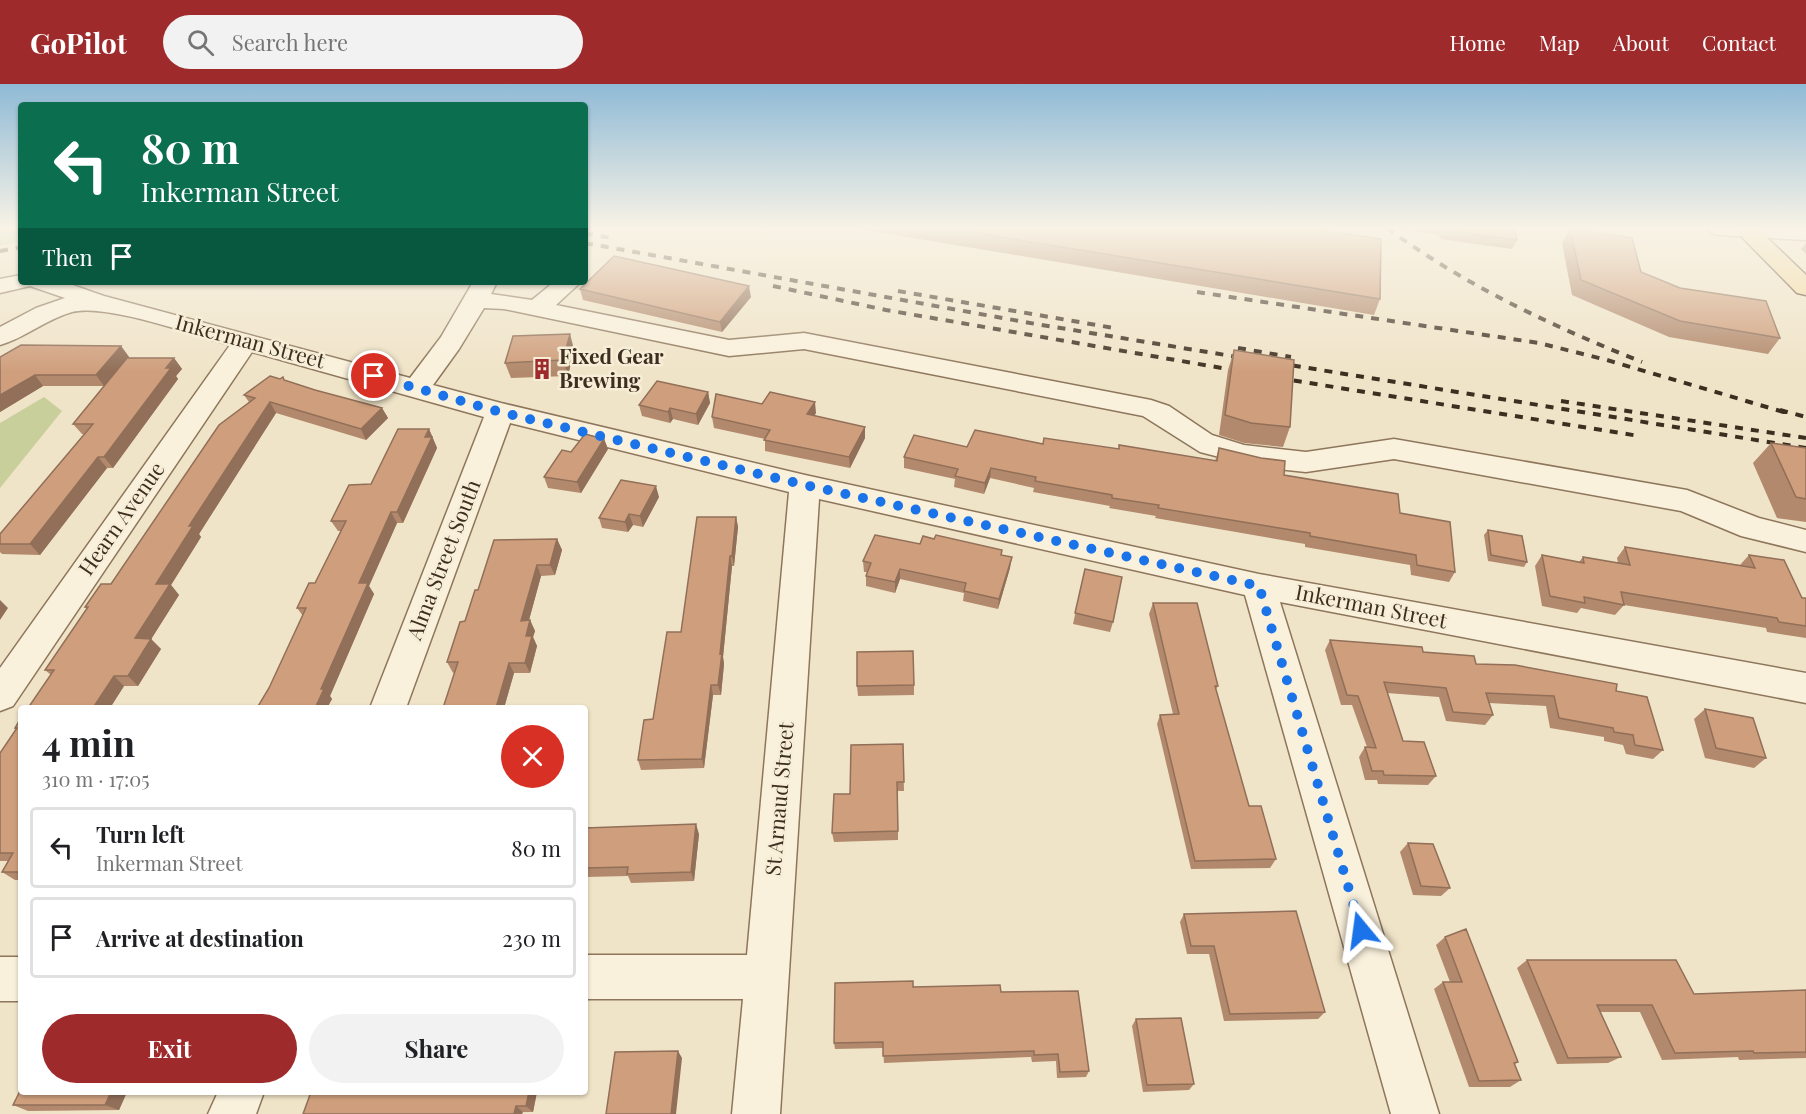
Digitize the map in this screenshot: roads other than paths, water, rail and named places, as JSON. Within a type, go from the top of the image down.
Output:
[{"type":"main road","points":[[1793,276],[1806,288]]},
{"type":"street","points":[[0,286],[18,283]]},
{"type":"street","points":[[49,285],[106,303]]},
{"type":"street","points":[[537,309],[565,285]]},
{"type":"street","points":[[417,387],[443,357],[480,291],[504,302],[729,348],[804,341],[1151,409],[1163,414],[1211,445],[1291,462],[1306,462],[1394,449],[1687,501],[1752,528],[1806,541]]},
{"type":"street","name":"Inkerman Street","points":[[0,337],[45,313],[72,304],[106,303],[417,387],[500,412],[805,485],[1259,586],[1806,688]]},
{"type":"street","name":"Hearn Avenue","points":[[0,696],[244,342]]},
{"type":"street","name":"Alma Street South","points":[[389,705],[500,412]]},
{"type":"street","name":"St Arnaud Street","points":[[756,1114],[805,485]]},
{"type":"street","points":[[1259,586],[1415,1114]]},
{"type":"street","points":[[588,977],[766,977]]},
{"type":"street","points":[[0,979],[18,979]]},
{"type":"street","points":[[232,1114],[240,1095]]},
{"type":"railway","points":[[769,276],[1036,324],[1250,359]]},
{"type":"railway","points":[[1462,276],[1543,319],[1642,362]]},
{"type":"railway","points":[[773,286],[886,310],[1245,372]]},
{"type":"railway","points":[[898,291],[1114,328]]},
{"type":"railway","points":[[1197,292],[1539,343],[1607,360],[1787,413]]},
{"type":"railway","points":[[1238,348],[1291,357]]},
{"type":"railway","points":[[1277,363],[1806,448]]},
{"type":"railway","points":[[1278,378],[1639,436]]},
{"type":"railway","points":[[1561,401],[1806,438]]},
{"type":"railway","points":[[1780,410],[1806,417]]},
{"type":"place","name":"Fixed Gear Brewing","points":[[542,369]]}]
